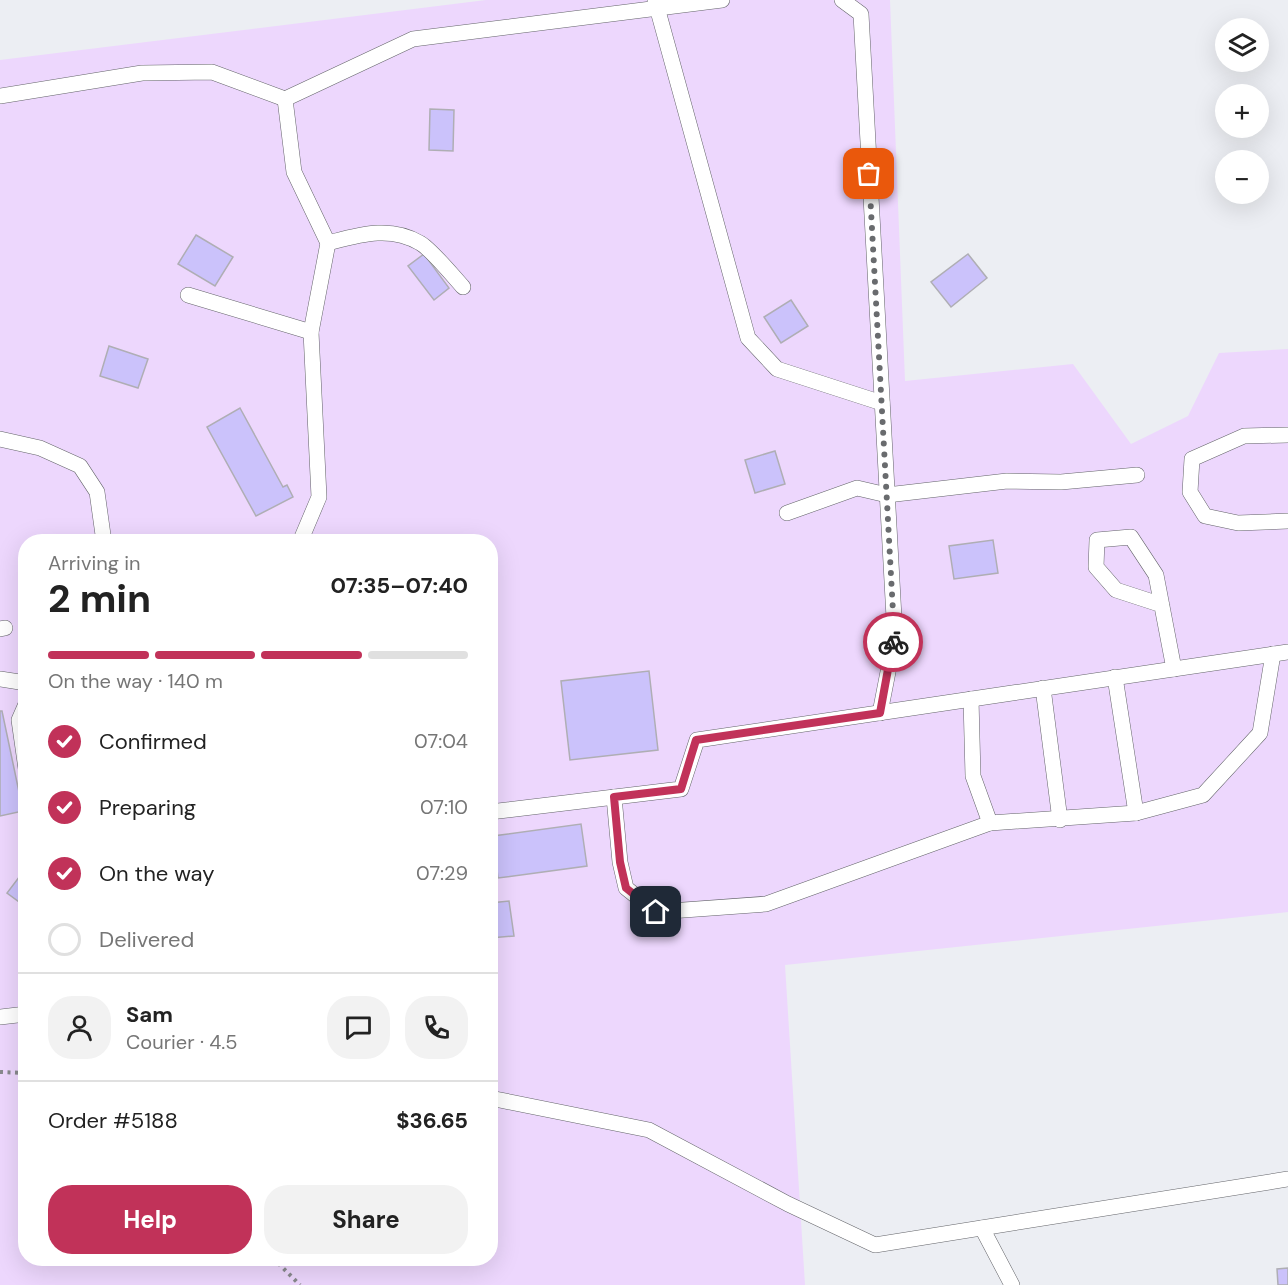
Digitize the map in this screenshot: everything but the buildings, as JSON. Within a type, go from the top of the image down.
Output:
[{"type":"lane","points":[[0,96],[142,73],[212,72],[285,99],[413,39],[656,4],[722,0]]},
{"type":"lane","points":[[842,0],[861,14],[887,495],[894,636],[880,713]]},
{"type":"lane","points":[[656,4],[748,338],[777,369],[882,403]]},
{"type":"lane","points":[[285,99],[294,172],[328,243],[311,333],[320,497],[304,534]]},
{"type":"lane","points":[[328,243],[370,232],[396,234],[421,243],[463,287]]},
{"type":"lane","points":[[188,295],[311,333]]},
{"type":"lane","points":[[1288,435],[1244,436],[1192,459],[1191,492],[1205,516],[1238,523],[1288,521]]},
{"type":"lane","points":[[5,443],[40,448],[80,466],[97,492],[103,534]]},
{"type":"lane","points":[[787,513],[857,488],[887,495],[1007,481],[1062,482],[1137,475]]},
{"type":"lane","points":[[1162,605],[1116,590],[1096,567],[1097,540],[1131,537],[1156,574],[1162,605],[1174,669]]},
{"type":"lane","points":[[498,811],[614,797],[681,789],[696,740],[1280,653],[1260,733],[1203,795],[1136,813],[990,823],[766,904],[656,912],[626,888],[620,862],[614,797]]},
{"type":"lane","points":[[1114,677],[1136,813]]},
{"type":"lane","points":[[0,679],[18,682]]},
{"type":"lane","points":[[1043,688],[1060,820]]},
{"type":"lane","points":[[971,699],[973,776],[990,823]]},
{"type":"lane","points":[[0,1017],[18,1015]]},
{"type":"lane","points":[[498,1100],[649,1130],[788,1204],[875,1245],[1288,1179]]},
{"type":"lane","points":[[982,1228],[1012,1285]]},
{"type":"path","points":[[0,1072],[18,1073]]},
{"type":"path","points":[[281,1266],[300,1285]]},
{"type":"shaded area","points":[[486,0],[890,0],[905,381],[1073,364],[1131,444],[1188,416],[1219,353],[1288,349],[1288,912],[785,965],[805,1285],[0,1285],[0,60]]},
{"type":"way so far","points":[[869,174],[893,642]]},
{"type":"route","points":[[656,912],[626,888],[620,862],[614,797],[681,789],[696,740],[880,713],[893,642]]}]
